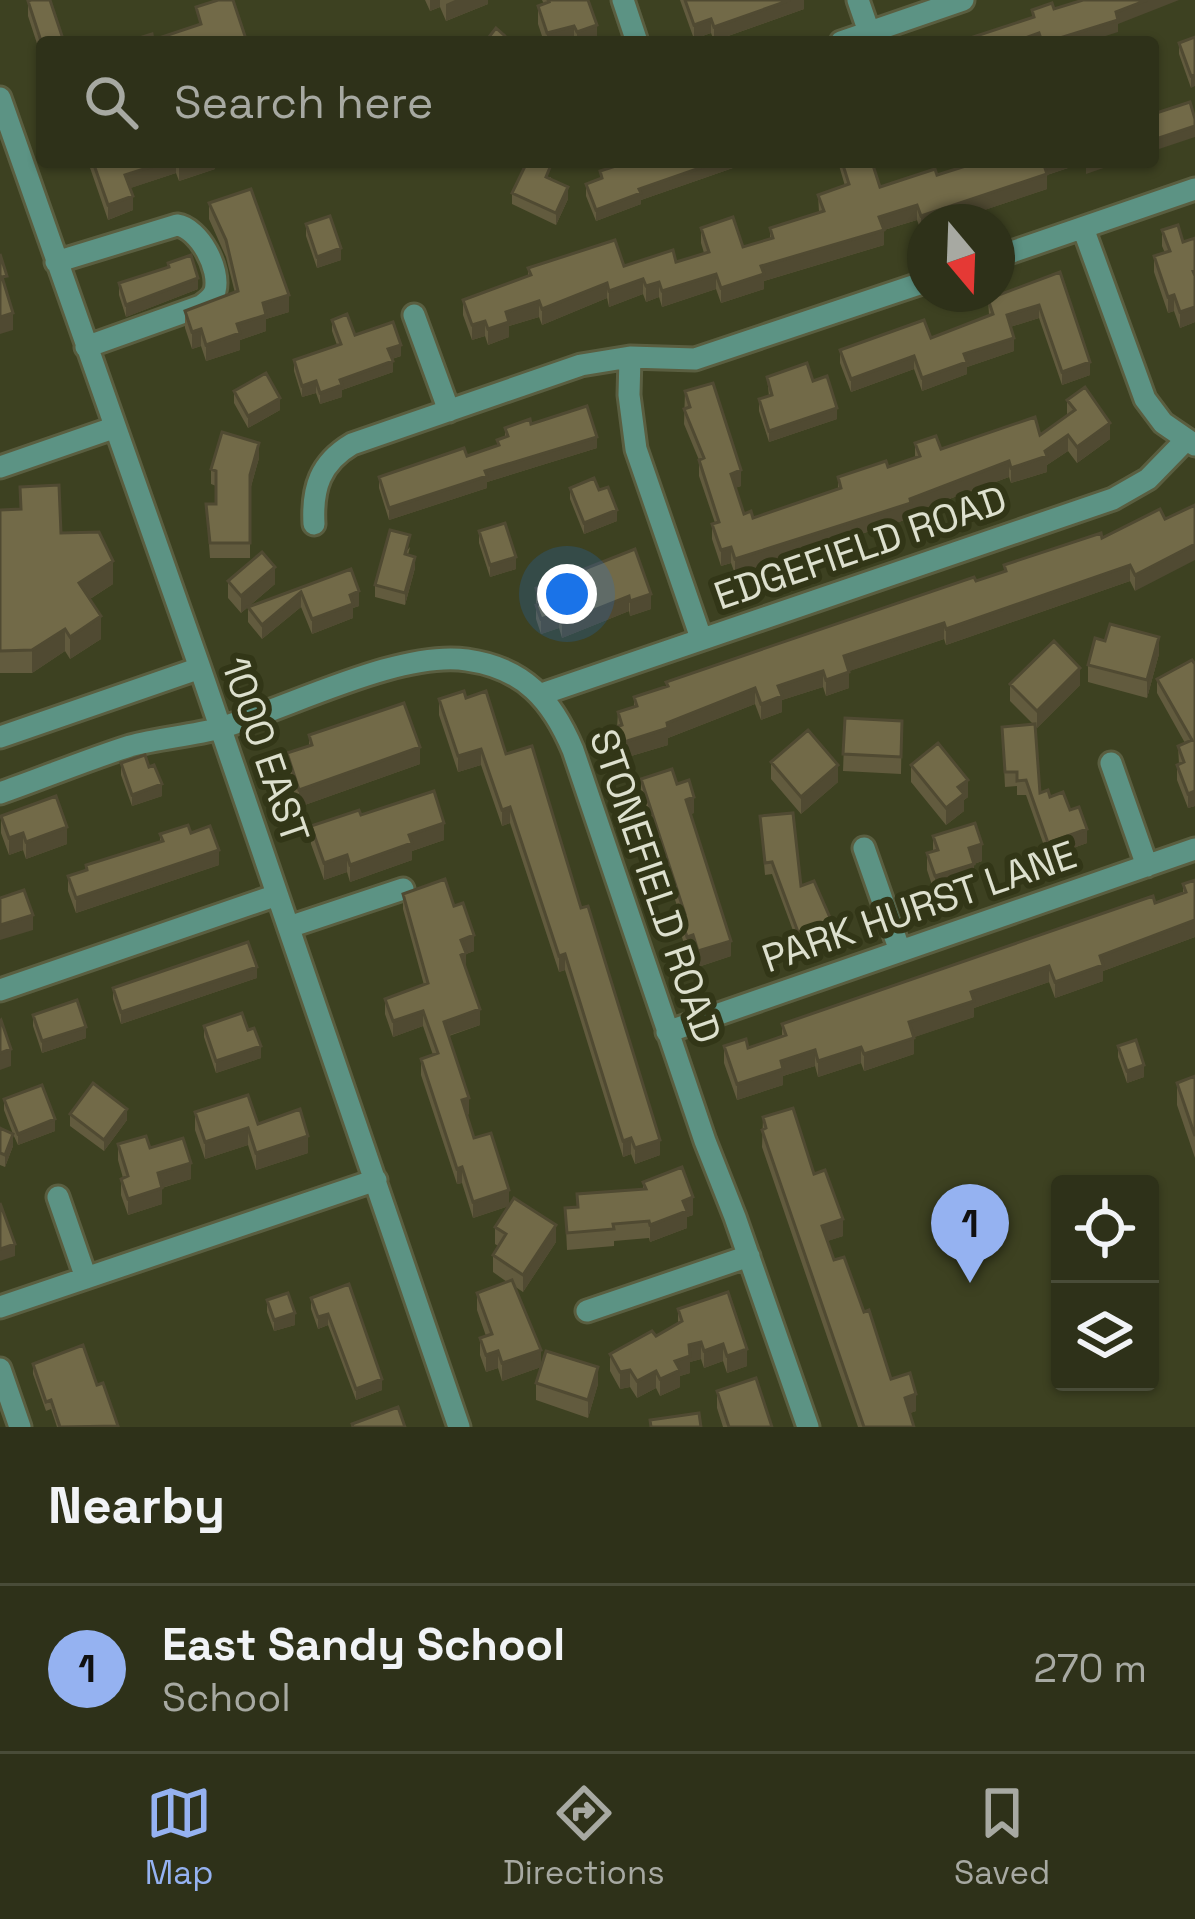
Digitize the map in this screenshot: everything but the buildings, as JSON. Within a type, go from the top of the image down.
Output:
[{"type":"street","points":[[623,0],[635,36]]},
{"type":"street","points":[[858,0],[869,32]]},
{"type":"street","points":[[858,36],[963,0]]},
{"type":"street","name":"1000 EAST","points":[[0,98],[459,1427]]},
{"type":"street","points":[[1015,251],[1195,190]]},
{"type":"street","points":[[56,262],[177,225],[196,233],[204,244],[215,280],[210,298],[201,306],[86,347]]},
{"type":"street","points":[[1082,228],[1145,399],[1162,422],[1190,443]]},
{"type":"street","points":[[314,524],[316,486],[334,455],[352,444],[581,365],[630,357],[695,359],[907,288]]},
{"type":"street","points":[[414,315],[449,411]]},
{"type":"street","points":[[630,357],[628,395],[636,449],[701,638]]},
{"type":"street","points":[[0,467],[113,428]]},
{"type":"street","name":"EDGEFIELD ROAD","points":[[542,694],[1130,492],[1190,443]]},
{"type":"street","points":[[0,793],[134,745],[221,728],[433,659],[466,659],[495,667],[542,694]]},
{"type":"street","points":[[0,737],[200,668]]},
{"type":"street","name":"STONEFIELD ROAD","points":[[542,694],[561,720],[573,750],[808,1427]]},
{"type":"street","points":[[1111,763],[1147,866]]},
{"type":"street","points":[[864,848],[900,951]]},
{"type":"street","name":"PARK HURST LANE","points":[[668,1032],[1195,849]]},
{"type":"street","points":[[289,928],[403,890]]},
{"type":"street","points":[[0,990],[278,895]]},
{"type":"street","points":[[0,1307],[376,1180]]},
{"type":"street","points":[[58,1198],[86,1278]]},
{"type":"street","points":[[587,1311],[749,1256]]},
{"type":"street","points":[[0,1369],[20,1427]]},
{"type":"place","name":"East Sandy School","points":[[970,1283]]}]
